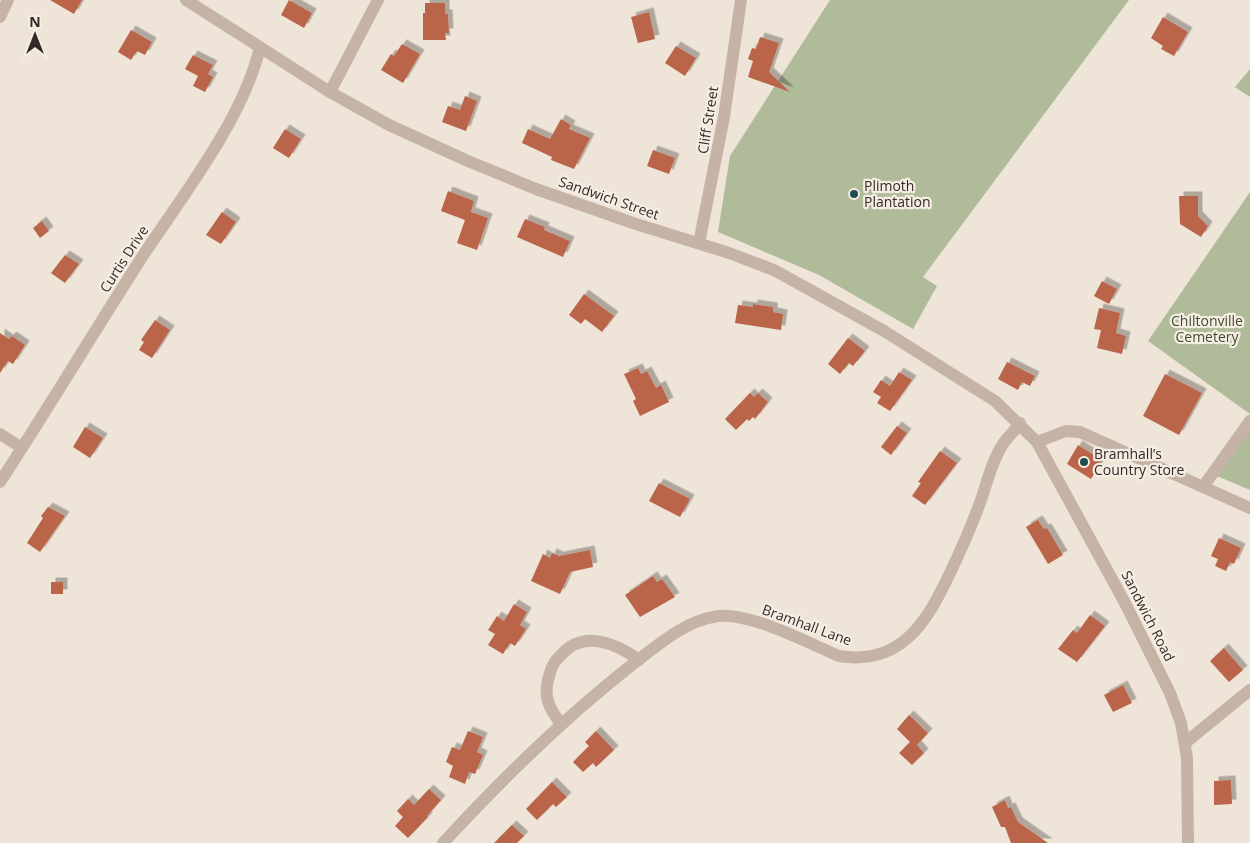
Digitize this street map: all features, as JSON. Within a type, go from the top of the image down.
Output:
[{"type":"street","points":[[0,16],[8,0]]},
{"type":"street","name":"Sandwich Street","points":[[186,0],[330,92],[415,137],[511,179],[610,216],[699,243],[774,270],[839,304],[979,390],[1020,423]]},
{"type":"street","points":[[330,92],[378,0]]},
{"type":"street","name":"Cliff Street","points":[[699,243],[718,153],[741,0]]},
{"type":"street","name":"Curtis Drive","points":[[0,482],[186,192],[236,108],[254,70],[260,47]]},
{"type":"street","points":[[1203,487],[1250,421]]},
{"type":"street","name":"Sandwich Road","points":[[1020,423],[1037,442],[1125,602],[1178,713],[1185,743],[1189,782],[1188,843]]},
{"type":"street","name":"Bramhall Lane","points":[[443,843],[561,724],[665,639],[696,622],[717,616],[737,616],[839,656],[855,658],[879,653],[905,642],[928,616],[940,594],[970,530],[1003,443],[1020,423]]},
{"type":"street","points":[[1037,442],[1066,431],[1080,432],[1250,508]]},
{"type":"street","points":[[0,434],[22,448]]},
{"type":"street","points":[[561,724],[548,703],[548,681],[552,664],[568,647],[586,640],[608,642],[622,647],[638,660]]},
{"type":"street","points":[[1185,743],[1250,690]]},
{"type":"green space","name":"Plimoth Plantation","points":[[830,0],[1129,0],[923,277],[937,286],[913,329],[819,275],[718,232],[730,156]]},
{"type":"green space","points":[[1250,69],[1250,97],[1235,87]]},
{"type":"green space","name":"Chiltonville Cemetery","points":[[1250,192],[1250,414],[1148,341]]},
{"type":"green space","points":[[1250,426],[1250,490],[1212,474]]},
{"type":"building","points":[[50,0],[82,0],[74,14]]},
{"type":"building","points":[[289,0],[312,13],[304,28],[281,15]]},
{"type":"building","points":[[425,3],[445,3],[445,14],[448,14],[449,33],[445,33],[446,40],[423,40]]},
{"type":"building","points":[[649,12],[655,39],[638,43],[631,17]]},
{"type":"building","points":[[1163,17],[1188,32],[1174,56],[1161,49],[1163,46],[1151,38]]},
{"type":"building","points":[[131,30],[152,42],[145,55],[137,51],[131,60],[118,52]]},
{"type":"building","points":[[760,37],[779,43],[769,72],[790,92],[748,77],[753,61],[748,59],[752,48],[756,49]]},
{"type":"building","points":[[402,44],[420,54],[403,83],[381,70],[391,54],[394,56]]},
{"type":"building","points":[[676,46],[696,58],[685,76],[665,63]]},
{"type":"building","points":[[193,55],[213,65],[208,74],[213,77],[205,92],[193,86],[198,76],[185,69]]},
{"type":"building","points":[[465,96],[477,101],[466,131],[442,122],[448,106],[460,110]]},
{"type":"building","points":[[561,119],[571,125],[569,129],[590,138],[574,169],[551,160],[552,157],[522,143],[528,129],[550,139]]},
{"type":"building","points":[[285,129],[301,139],[289,158],[273,148]]},
{"type":"building","points":[[653,150],[675,158],[669,174],[647,166]]},
{"type":"building","points":[[448,191],[474,201],[471,212],[488,218],[477,250],[457,243],[465,220],[441,211]]},
{"type":"building","points":[[1179,196],[1198,196],[1198,216],[1208,226],[1201,237],[1180,224]]},
{"type":"building","points":[[222,212],[236,222],[221,244],[206,235]]},
{"type":"building","points":[[525,219],[545,227],[544,230],[570,241],[563,257],[517,237]]},
{"type":"building","points":[[42,221],[49,231],[40,238],[33,228]]},
{"type":"building","points":[[65,255],[79,264],[65,283],[51,273]]},
{"type":"building","points":[[1102,281],[1117,289],[1109,304],[1094,296]]},
{"type":"building","points":[[584,294],[614,316],[602,332],[585,319],[581,324],[569,315]]},
{"type":"building","points":[[753,304],[773,307],[773,312],[783,314],[781,330],[735,323],[738,305],[753,307]]},
{"type":"building","points":[[1099,308],[1120,313],[1116,333],[1126,336],[1122,354],[1097,348],[1101,330],[1094,329]]},
{"type":"building","points":[[155,320],[170,330],[152,358],[139,350],[144,342],[141,340]]},
{"type":"building","points":[[0,333],[9,339],[12,336],[25,345],[13,364],[8,361],[0,373]]},
{"type":"building","points":[[848,338],[865,351],[853,366],[849,363],[840,374],[828,364]]},
{"type":"building","points":[[1007,362],[1035,376],[1030,386],[1022,382],[1018,390],[998,379]]},
{"type":"building","points":[[638,368],[641,374],[647,371],[656,388],[661,385],[669,402],[640,416],[633,401],[636,399],[624,374]]},
{"type":"building","points":[[899,372],[912,380],[890,411],[877,403],[881,397],[873,392],[881,380],[890,386]]},
{"type":"building","points":[[1165,374],[1202,393],[1179,435],[1143,416]]},
{"type":"building","points":[[750,393],[754,397],[758,393],[768,402],[755,419],[753,417],[749,421],[747,419],[736,430],[725,419]]},
{"type":"building","points":[[897,426],[907,433],[891,455],[881,447]]},
{"type":"building","points":[[85,427],[103,438],[90,458],[73,447]]},
{"type":"building","name":"Bramhall’s Country Store","points":[[1078,445],[1102,460],[1091,479],[1067,464]]},
{"type":"building","points":[[940,451],[957,463],[925,505],[912,496],[921,483],[918,482]]},
{"type":"building","points":[[659,483],[690,499],[680,517],[649,501]]},
{"type":"building","points":[[48,507],[65,516],[40,552],[27,543],[43,518],[41,516]]},
{"type":"building","points":[[1038,520],[1044,529],[1047,528],[1063,555],[1048,564],[1026,527]]},
{"type":"building","points":[[1219,538],[1241,548],[1234,564],[1230,562],[1226,571],[1215,566],[1218,559],[1211,556]]},
{"type":"building","points":[[590,550],[593,567],[570,572],[560,594],[531,581],[543,554],[550,558],[552,553],[559,556]]},
{"type":"building","points":[[653,576],[657,582],[662,579],[675,597],[640,617],[625,595]]},
{"type":"building","points":[[51,582],[63,582],[63,594],[51,594]]},
{"type":"building","points":[[514,604],[527,612],[520,625],[526,629],[515,646],[510,643],[503,654],[488,645],[495,634],[488,630],[497,616],[504,621]]},
{"type":"building","points":[[1090,615],[1105,626],[1077,662],[1058,649],[1073,630],[1077,633]]},
{"type":"building","points":[[1224,648],[1243,670],[1229,682],[1210,661]]},
{"type":"building","points":[[1123,685],[1132,703],[1113,712],[1104,695]]},
{"type":"building","points":[[909,715],[928,733],[917,745],[924,753],[912,765],[899,753],[910,742],[897,729]]},
{"type":"building","points":[[468,731],[483,737],[477,752],[483,755],[475,774],[469,772],[465,784],[449,777],[453,766],[446,762],[452,747],[460,750]]},
{"type":"building","points":[[596,731],[614,750],[596,767],[593,763],[583,772],[573,762],[589,746],[585,742]]},
{"type":"building","points":[[1231,780],[1232,804],[1214,805],[1214,781]]},
{"type":"building","points":[[552,782],[567,797],[556,807],[553,804],[537,820],[526,809]]},
{"type":"building","points":[[429,789],[441,800],[408,838],[395,826],[403,817],[397,811],[408,799],[414,805]]},
{"type":"building","points":[[1005,800],[1008,808],[1011,807],[1018,822],[1048,843],[1011,843],[1005,827],[1001,827],[992,807]]},
{"type":"building","points":[[512,825],[524,836],[517,843],[494,843]]},
{"type":"place","name":"Plimoth Plantation","points":[[854,194]]},
{"type":"place","name":"Bramhall’s Country Store","points":[[1084,462]]}]
